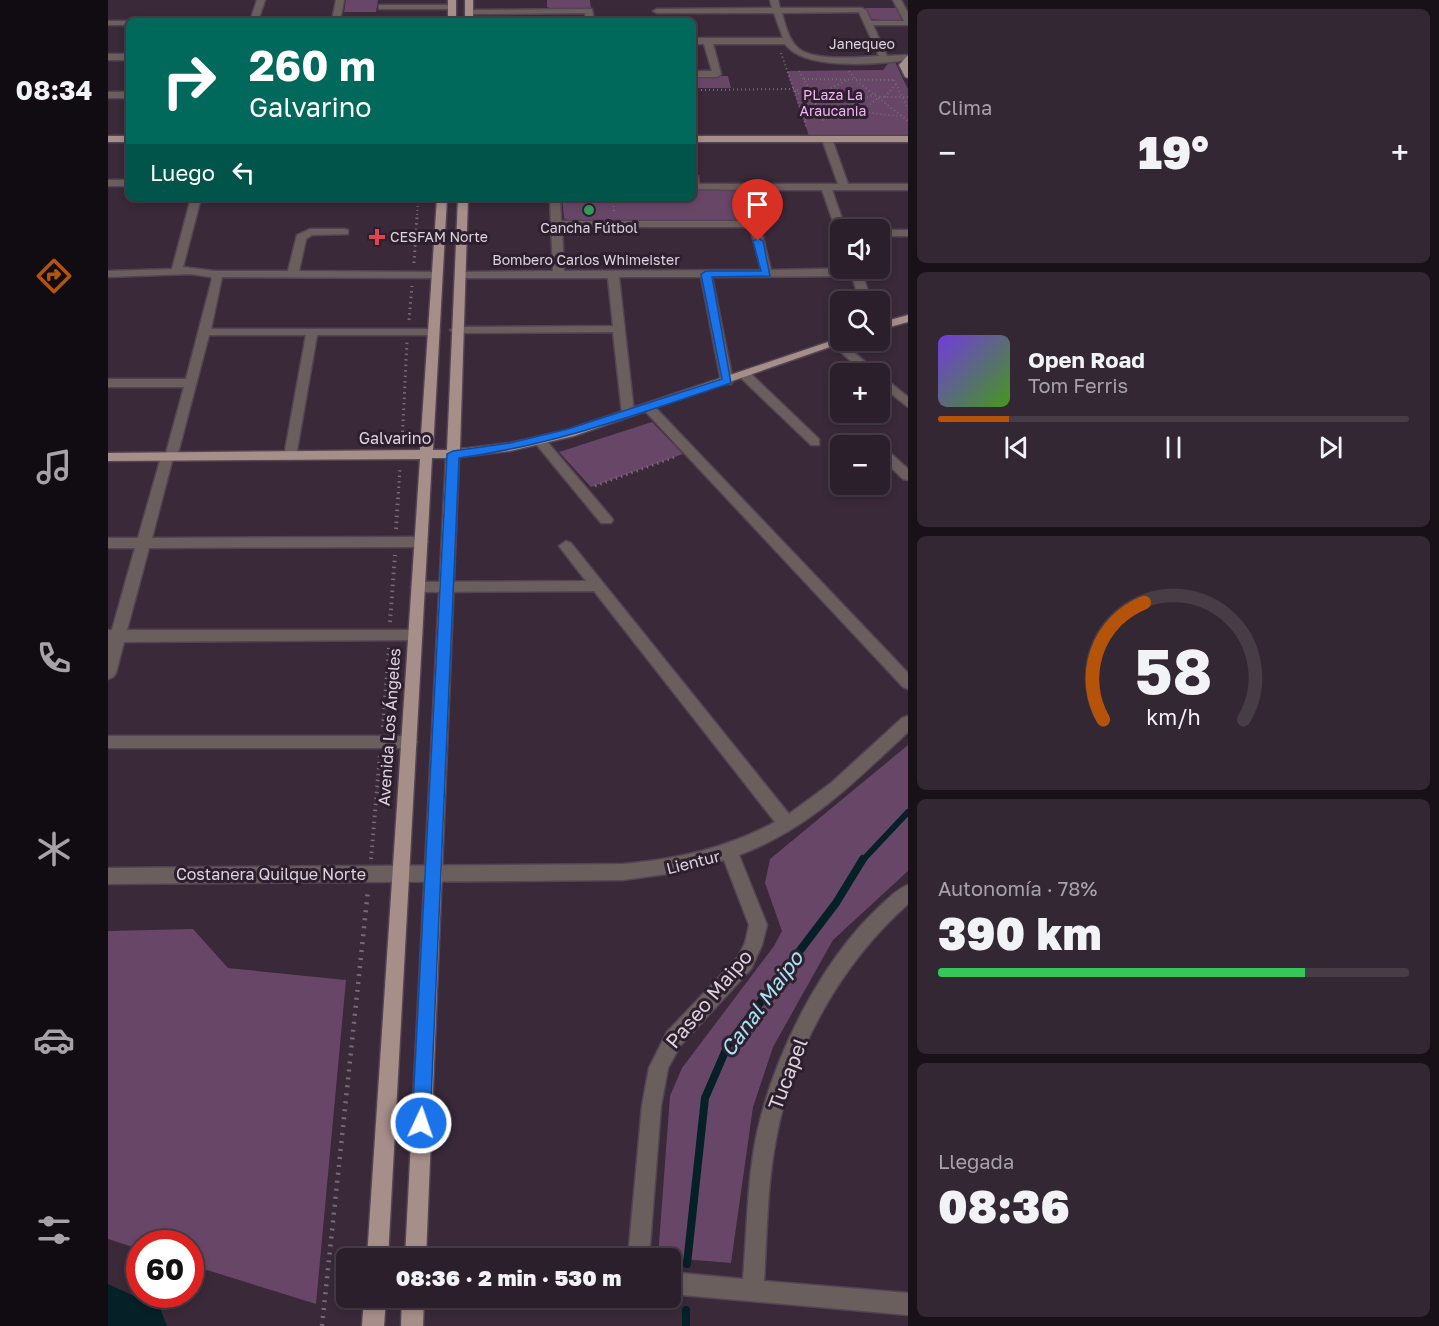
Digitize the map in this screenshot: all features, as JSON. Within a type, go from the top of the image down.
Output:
[{"type":"main road","points":[[469,0],[469,16]]},
{"type":"main road","points":[[907,58],[903,65],[908,75]]},
{"type":"main road","points":[[696,139],[826,134],[908,139]]},
{"type":"main road","points":[[108,139],[126,139]]},
{"type":"main road","name":"Avenida Los Ángeles","points":[[378,1248],[442,201]]},
{"type":"main road","points":[[415,1248],[463,201]]},
{"type":"main road","points":[[890,324],[908,318]]},
{"type":"main road","name":"Galvarino","points":[[108,457],[453,454],[540,441],[649,408],[830,346]]},
{"type":"main road","points":[[373,1326],[374,1308]]},
{"type":"main road","points":[[412,1326],[413,1308]]},
{"type":"street","points":[[255,18],[261,0]]},
{"type":"street","points":[[337,18],[340,0]]},
{"type":"street","points":[[543,0],[543,11]]},
{"type":"street","points":[[655,0],[658,18]]},
{"type":"street","points":[[696,0],[699,11]]},
{"type":"street","points":[[696,41],[788,41],[774,0]]},
{"type":"street","points":[[868,23],[908,22],[897,0]]},
{"type":"street","points":[[382,7],[452,4]]},
{"type":"street","points":[[657,11],[862,10],[884,58]]},
{"type":"street","points":[[469,16],[543,11],[589,11],[590,18]]},
{"type":"street","points":[[108,23],[126,23]]},
{"type":"street","points":[[696,74],[717,74],[708,41]]},
{"type":"street","name":"Janequeo","points":[[788,41],[797,52],[815,58],[907,58]]},
{"type":"street","points":[[108,57],[126,57]]},
{"type":"street","points":[[108,95],[126,95]]},
{"type":"street","points":[[826,134],[844,187]]},
{"type":"street","points":[[696,182],[745,187],[908,187]]},
{"type":"street","points":[[108,183],[126,183]]},
{"type":"street","points":[[826,186],[837,219]]},
{"type":"street","points":[[745,187],[767,274]]},
{"type":"street","points":[[195,201],[178,266],[180,271],[214,274],[437,275]]},
{"type":"street","points":[[555,201],[559,275]]},
{"type":"street","points":[[556,224],[754,224]]},
{"type":"street","points":[[293,274],[301,237],[310,232],[344,232]]},
{"type":"street","points":[[890,233],[908,233]]},
{"type":"street","points":[[108,274],[186,272]]},
{"type":"street","name":"Bombero Carlos Whimeister","points":[[460,275],[830,272]]},
{"type":"street","points":[[108,673],[113,636],[144,543],[204,332],[218,279],[214,274]]},
{"type":"street","points":[[706,274],[727,381]]},
{"type":"street","points":[[613,275],[628,413]]},
{"type":"street","points":[[456,330],[619,329]]},
{"type":"street","points":[[204,332],[434,332]]},
{"type":"street","points":[[290,456],[312,332]]},
{"type":"street","points":[[850,351],[862,363]]},
{"type":"street","points":[[746,376],[815,442]]},
{"type":"street","points":[[108,383],[190,383]]},
{"type":"street","points":[[890,387],[908,403]]},
{"type":"street","points":[[649,408],[908,683]]},
{"type":"street","points":[[540,441],[606,520]]},
{"type":"street","points":[[890,459],[908,476]]},
{"type":"street","points":[[108,543],[421,542]]},
{"type":"street","points":[[566,546],[787,825]]},
{"type":"street","points":[[418,586],[598,586]]},
{"type":"street","points":[[113,636],[415,636]]},
{"type":"street","name":"Lientur","points":[[433,873],[660,870],[706,861],[787,825],[814,807],[908,722]]},
{"type":"street","points":[[108,742],[409,742]]},
{"type":"street","name":"Paseo Maipo","points":[[640,1248],[657,1073],[672,1042],[742,965],[753,950],[757,936],[759,926],[729,852]]},
{"type":"street","name":"Costanera Quilque Norte","points":[[108,876],[433,873]]},
{"type":"street","name":"Tucapel","points":[[753,1289],[766,1138],[778,1092],[806,1026],[827,989],[863,936],[908,893]]},
{"type":"street","points":[[681,1284],[908,1304]]},
{"type":"path","points":[[777,41],[807,129],[826,134]]},
{"type":"path","points":[[884,58],[908,110]]},
{"type":"path","points":[[849,70],[852,80],[879,97],[897,116]]},
{"type":"path","points":[[799,71],[813,95],[826,134]]},
{"type":"path","points":[[804,79],[894,80]]},
{"type":"path","points":[[696,90],[793,90],[818,95],[848,80]]},
{"type":"path","points":[[885,97],[896,84]]},
{"type":"path","points":[[793,90],[817,106],[897,116],[908,121]]},
{"type":"path","points":[[844,108],[875,94]]},
{"type":"path","points":[[822,120],[849,117],[865,112],[873,100],[879,97],[908,97]]},
{"type":"path","points":[[805,122],[817,106]]},
{"type":"path","points":[[322,1326],[382,742],[418,201]]},
{"type":"path","points":[[581,491],[690,451]]},
{"type":"green space","points":[[346,0],[378,0],[376,12],[344,12]]},
{"type":"green space","points":[[547,0],[590,0],[591,9],[552,9],[547,7]]},
{"type":"green space","points":[[864,8],[896,8],[903,22],[871,19]]},
{"type":"green space","name":"PLaza La Araucania","points":[[890,61],[895,62],[908,89],[908,135],[809,136],[787,71],[883,70]]},
{"type":"green space","points":[[696,76],[728,76],[731,88],[696,88]]},
{"type":"green space","points":[[696,189],[731,189],[739,192],[745,217],[742,222],[571,222],[564,218],[562,201],[658,201],[696,201]]},
{"type":"green space","points":[[652,422],[683,454],[591,487],[559,452]]},
{"type":"green space","points":[[908,745],[908,871],[833,940],[773,1047],[753,1107],[731,1263],[681,1259],[681,1248],[659,1248],[670,1096],[682,1068],[774,946],[782,931],[765,883],[770,859]]},
{"type":"green space","points":[[193,929],[228,968],[346,980],[316,1304],[204,1269],[204,1230],[126,1230],[126,1245],[108,1239],[108,931]]},
{"type":"waterway","name":"Canal Maipo","points":[[862,861],[908,812]]},
{"type":"waterway","name":"Canal Maipo","points":[[687,1264],[705,1098],[728,1045],[836,903],[863,859]]},
{"type":"waterway","points":[[108,1309],[142,1326]]},
{"type":"waterway","points":[[686,1310],[686,1326]]},
{"type":"place","name":"Cancha Fútbol","points":[[589,210]]},
{"type":"place","name":"CESFAM Norte","points":[[377,237]]},
{"type":"route","points":[[421,1123],[453,454],[474,453],[540,441],[649,408],[727,381],[706,274],[767,274],[758,241]]}]
